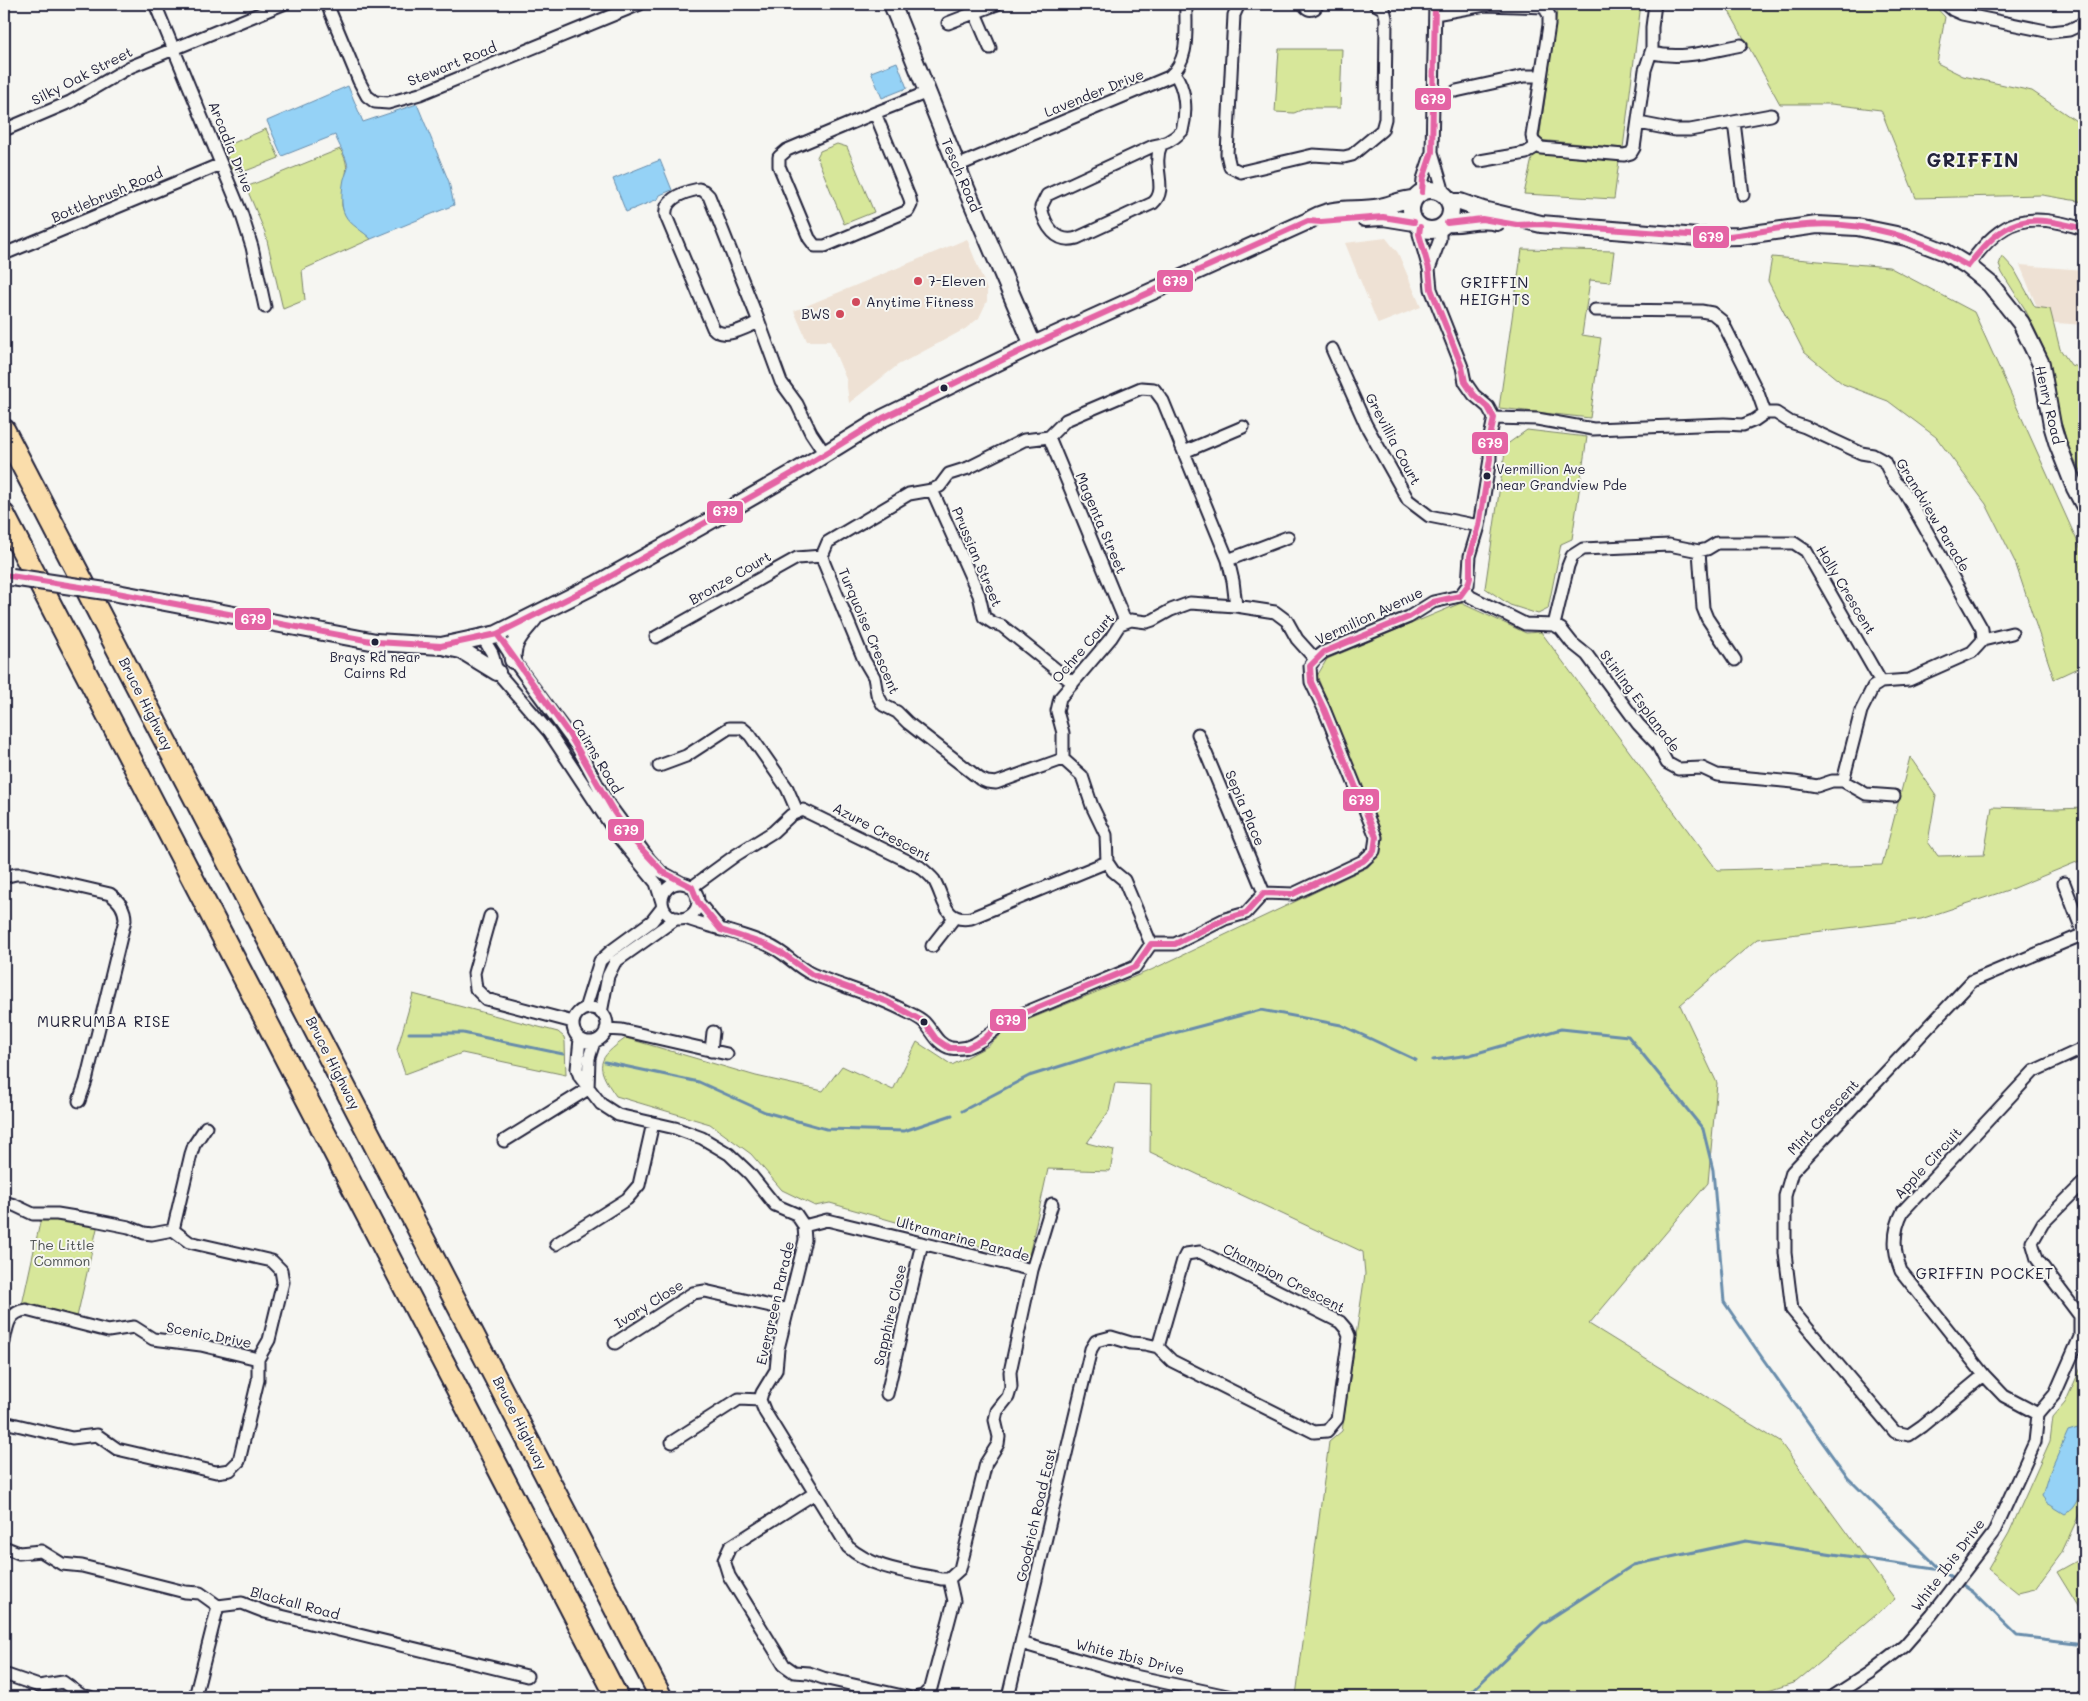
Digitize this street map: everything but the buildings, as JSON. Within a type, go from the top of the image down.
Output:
[{"type":"highway","name":"Bruce Highway","points":[[4,430],[662,1697]]},
{"type":"highway","points":[[4,515],[618,1697]]},
{"type":"main road","name":"Tesch Road","points":[[892,4],[957,166],[1034,345]]},
{"type":"main road","points":[[441,646],[490,636],[535,616],[702,526],[883,418],[1034,345],[1320,214],[1328,211],[1370,209],[1418,196],[1428,190],[1483,210],[1541,224]]},
{"type":"main road","points":[[1417,224],[1411,210],[1418,196]]},
{"type":"main road","points":[[1444,225],[1451,212],[1446,197]]},
{"type":"main road","points":[[1308,221],[1321,222],[1383,217],[1417,224],[1430,230],[1444,225],[1476,219],[1525,227],[1541,224]]},
{"type":"main road","name":"Henry Road","points":[[1541,224],[1697,237],[1739,236],[1817,225],[1843,226],[1906,237],[1945,252],[1968,266],[2001,297],[2021,323],[2036,351],[2045,378],[2052,425],[2058,445],[2084,505]]},
{"type":"main road","points":[[8,576],[112,592],[376,642],[441,646],[461,650],[497,672]]},
{"type":"main road","points":[[513,660],[512,649],[515,641],[535,616]]},
{"type":"street","name":"Arcadia Drive","points":[[155,4],[247,230],[264,307]]},
{"type":"street","name":"Silky Oak Street","points":[[4,130],[70,102],[120,72],[283,4]]},
{"type":"street","name":"Stewart Road","points":[[327,4],[365,94],[375,102],[388,103],[420,94],[640,4]]},
{"type":"street","points":[[948,24],[997,4]]},
{"type":"street","points":[[1161,145],[1156,161],[1161,190],[1159,198],[1153,203],[1074,239],[1066,240],[1050,231],[1041,207],[1047,196],[1153,146],[1161,145],[1176,136],[1183,127],[1184,90],[1180,80],[1174,73],[1181,64],[1184,54],[1186,4]]},
{"type":"street","points":[[1238,4],[1234,15],[1227,158],[1232,170],[1241,172],[1313,155],[1349,157],[1382,130],[1385,119],[1386,18],[1384,9],[1375,4]]},
{"type":"street","points":[[1304,4],[1306,8],[1310,9],[1315,8],[1318,4]]},
{"type":"street","points":[[1480,161],[1526,153],[1537,146],[1626,155],[1634,148],[1645,70],[1652,52],[1652,27],[1655,4]]},
{"type":"street","points":[[1946,4],[1962,14],[2045,31],[2069,30],[2084,23]]},
{"type":"street","points":[[1418,196],[1432,152],[1435,9],[1485,5],[1544,7],[1549,15],[1549,24],[1532,136],[1537,146]]},
{"type":"street","points":[[975,13],[990,48]]},
{"type":"street","points":[[1652,52],[1671,56],[1684,56],[1741,45]]},
{"type":"street","name":"Lavender Drive","points":[[957,166],[1157,83],[1174,73]]},
{"type":"street","points":[[1456,91],[1524,76],[1541,76]]},
{"type":"street","points":[[875,113],[910,199],[910,208],[902,215],[825,246],[815,246],[809,238],[779,166],[779,157],[787,150],[875,113],[928,92]]},
{"type":"street","points":[[1639,123],[1683,130],[1771,114]]},
{"type":"street","points":[[1734,122],[1743,195]]},
{"type":"street","points":[[1432,152],[1446,197]]},
{"type":"street","points":[[1139,153],[1156,161]]},
{"type":"street","name":"Bottlebrush Road","points":[[4,254],[221,164]]},
{"type":"street","points":[[759,322],[726,334],[721,334],[714,330],[666,216],[667,206],[671,200],[696,190],[701,190],[707,194],[759,322],[781,382],[797,404],[809,430],[825,454]]},
{"type":"street","points":[[1968,266],[1989,239],[2006,227],[2020,222],[2052,220],[2084,228]]},
{"type":"street","points":[[1417,224],[1429,270],[1432,295],[1462,368],[1465,382],[1474,395],[1488,407],[1494,418],[1490,437],[1490,460],[1479,526],[1470,556],[1470,578],[1465,591],[1471,597],[1525,624],[1554,625],[1568,566],[1572,556],[1583,549],[1669,545],[1699,551],[1702,608],[1735,660]]},
{"type":"street","points":[[1429,270],[1444,225]]},
{"type":"street","points":[[1494,418],[1537,419],[1593,429],[1724,424],[1743,425],[1765,413],[1758,393],[1722,320],[1712,314],[1701,311],[1595,310]]},
{"type":"street","name":"Grevillia Court","points":[[1332,349],[1366,425],[1408,500],[1419,510],[1430,516],[1479,526]]},
{"type":"street","points":[[822,556],[828,542],[839,534],[909,494],[932,490],[940,486],[949,474],[968,468],[1024,440],[1049,438],[1066,420],[1141,388],[1154,389],[1163,401],[1228,560],[1236,606]]},
{"type":"street","name":"Grandview Parade","points":[[1765,413],[1776,413],[1790,422],[1805,426],[1861,453],[1873,455],[1884,461],[1894,481],[1904,491],[1982,629],[1983,640]]},
{"type":"street","points":[[1184,452],[1243,427]]},
{"type":"street","name":"Magenta Street","points":[[1049,438],[1125,621]]},
{"type":"street","name":"Prussian Street","points":[[932,490],[979,595],[984,617],[1002,626],[1073,682]]},
{"type":"street","points":[[1228,560],[1288,537]]},
{"type":"street","name":"Holly Crescent","points":[[1699,551],[1717,543],[1783,542],[1794,543],[1806,551],[1881,682]]},
{"type":"street","name":"Bronze Court","points":[[656,637],[797,558],[822,556]]},
{"type":"street","name":"Turquoise Crescent","points":[[822,556],[864,660],[874,677],[877,694],[883,705],[897,712],[908,723],[980,779],[987,782],[996,783],[1063,759]]},
{"type":"street","name":"Vermilion Avenue","points":[[1264,893],[1294,894],[1364,862],[1374,851],[1376,837],[1324,709],[1311,682],[1310,666],[1324,652],[1409,617],[1433,602],[1453,599],[1465,591]]},
{"type":"street","name":"Ochre Court","points":[[1063,759],[1063,733],[1057,711],[1060,698],[1111,638],[1120,624],[1125,621],[1153,620],[1182,604],[1190,603],[1236,606],[1275,612],[1287,621],[1297,639],[1315,659]]},
{"type":"street","name":"Stirling Esplanade","points":[[1554,625],[1561,629],[1572,643],[1587,655],[1638,724],[1657,744],[1667,764],[1678,769],[1702,768],[1717,775],[1817,786],[1832,781],[1843,781]]},
{"type":"street","points":[[1894,796],[1866,794],[1843,781],[1861,711],[1873,687],[1881,682],[1909,680],[1972,652],[1983,640],[2012,633]]},
{"type":"street","name":"Cairns Road","points":[[490,636],[513,660],[578,748],[605,799],[649,860],[660,871],[687,885]]},
{"type":"street","name":"Cairns Road","points":[[490,636],[497,672],[549,732],[619,838],[656,883],[663,904]]},
{"type":"street","points":[[659,766],[686,756],[730,728],[742,728],[750,735],[787,788],[797,811],[773,832],[687,885],[668,888],[663,897],[663,904],[669,915],[767,945],[782,953],[811,974],[888,1002],[924,1022],[936,1039],[950,1048],[966,1048],[983,1040],[997,1027],[1010,1019],[1135,966],[1150,944]]},
{"type":"street","name":"Sepia Place","points":[[1198,734],[1264,893]]},
{"type":"street","points":[[1063,759],[1082,776],[1092,806],[1106,835],[1107,862],[1113,871],[1124,880],[1150,944]]},
{"type":"street","name":"Azure Crescent","points":[[797,811],[803,810],[811,813],[920,867],[934,881],[948,911],[954,918]]},
{"type":"street","points":[[932,946],[954,918],[962,920],[971,918],[1107,862]]},
{"type":"street","points":[[4,877],[16,874],[110,894],[118,900],[125,913],[125,920],[86,1080],[79,1101]]},
{"type":"street","points":[[2064,883],[2084,935]]},
{"type":"street","points":[[687,885],[695,891],[698,902],[721,930]]},
{"type":"street","points":[[1150,944],[1175,944],[1225,918],[1246,913],[1264,893]]},
{"type":"street","points":[[601,1012],[608,976],[615,962],[681,918],[694,912],[698,902]]},
{"type":"street","points":[[584,1009],[596,971],[604,956],[652,921],[663,904]]},
{"type":"street","points":[[490,916],[474,973],[476,989],[486,999],[573,1022]]},
{"type":"street","name":"Mint Crescent","points":[[1984,1375],[1909,1435],[1895,1432],[1792,1310],[1785,1253],[1785,1196],[1792,1172],[1972,981],[2084,935]]},
{"type":"street","points":[[504,1141],[588,1089],[589,1058],[594,1042],[602,1037],[606,1028],[606,1020],[601,1012],[593,1009],[584,1009],[577,1014],[573,1022],[574,1031],[580,1039],[594,1042]]},
{"type":"street","points":[[606,1028],[727,1054]]},
{"type":"street","points":[[711,1051],[713,1032]]},
{"type":"street","name":"Evergreen Parade","points":[[580,1039],[577,1069],[588,1089],[601,1104],[618,1115],[653,1123],[702,1138],[728,1154],[750,1174],[776,1205],[796,1214],[804,1226],[805,1240],[778,1349],[776,1370],[762,1393],[760,1400]]},
{"type":"street","name":"Apple Circuit","points":[[2038,1414],[2004,1396],[1984,1375],[1900,1271],[1896,1260],[1896,1224],[1903,1211],[2034,1071],[2084,1048]]},
{"type":"street","points":[[556,1244],[628,1198],[639,1185],[653,1123]]},
{"type":"street","points":[[173,1230],[191,1154],[194,1145],[206,1127]]},
{"type":"street","points":[[2038,1414],[2055,1394],[2080,1337],[2080,1316],[2037,1259],[2032,1242],[2043,1222],[2084,1182]]},
{"type":"street","points":[[4,1202],[33,1214],[57,1214],[94,1220],[130,1227],[144,1233],[152,1234],[173,1230],[189,1242],[272,1261],[281,1270],[282,1282],[269,1340],[258,1359],[258,1380],[239,1461],[230,1470],[223,1472],[117,1449],[97,1435],[72,1438],[4,1422]]},
{"type":"street","points":[[1032,1270],[1052,1204]]},
{"type":"street","name":"Ultramarine Parade","points":[[804,1226],[827,1220],[1032,1270],[1010,1372],[1011,1387],[1008,1397],[997,1410],[995,1420],[999,1437],[998,1444],[986,1463],[960,1569],[949,1579]]},
{"type":"street","name":"Sapphire Close","points":[[887,1394],[922,1242]]},
{"type":"street","name":"Champion Crescent","points":[[1200,1252],[1340,1322],[1346,1329],[1349,1336],[1337,1419],[1327,1431],[1314,1432],[1172,1361],[1158,1347],[1182,1260],[1186,1254],[1200,1252]]},
{"type":"street","name":"Ivory Close","points":[[615,1343],[692,1293],[705,1291],[788,1310]]},
{"type":"street","name":"Scenic Drive","points":[[4,1342],[11,1317],[16,1312],[26,1310],[91,1325],[108,1331],[134,1327],[153,1339],[192,1344],[258,1359]]},
{"type":"street","name":"Goodrich Road East","points":[[1008,1697],[1091,1349],[1096,1341],[1111,1337],[1131,1343],[1158,1347]]},
{"type":"street","points":[[672,1442],[739,1399],[760,1400],[765,1412],[848,1547],[860,1557],[874,1564],[940,1579],[949,1579],[954,1601],[931,1688],[918,1697]]},
{"type":"street","name":"White Ibis Drive","points":[[1832,1697],[1869,1673],[1904,1646],[1932,1614],[1993,1534],[2035,1442],[2038,1414]]},
{"type":"street","points":[[815,1493],[730,1548],[724,1560],[729,1576],[784,1665],[794,1672],[809,1673],[823,1678],[907,1697]]},
{"type":"street","points":[[4,1548],[19,1553],[41,1551],[62,1564],[73,1564],[185,1592],[200,1593],[218,1606],[195,1697]]},
{"type":"street","name":"Blackall Road","points":[[218,1606],[242,1603],[265,1612],[527,1676]]},
{"type":"street","name":"White Ibis Drive","points":[[1021,1643],[1130,1675],[1232,1697]]},
{"type":"street","points":[[4,1674],[40,1686],[63,1682],[80,1695],[90,1697]]},
{"type":"shaded area","points":[[1386,238],[1398,253],[1421,307],[1378,324],[1345,243]]},
{"type":"shaded area","points":[[967,239],[987,290],[987,301],[979,318],[965,329],[898,365],[849,403],[846,379],[830,341],[807,341],[794,311]]},
{"type":"shaded area","points":[[2020,265],[2084,270],[2084,325],[2043,322]]},
{"type":"green space","points":[[1558,4],[1641,4],[1623,148],[1539,140]]},
{"type":"green space","points":[[1725,4],[1933,4],[1945,17],[1937,63],[1963,76],[2032,91],[2082,125],[2084,128],[2084,202],[2042,195],[1916,198],[1881,110],[1831,104],[1780,104]]},
{"type":"green space","points":[[1279,49],[1342,49],[1340,108],[1306,108],[1294,113],[1275,112]]},
{"type":"green space","points":[[266,129],[279,158],[243,172],[232,170],[224,147]]},
{"type":"green space","points":[[837,144],[847,147],[874,212],[844,224],[817,157],[820,151]]},
{"type":"green space","points":[[340,149],[346,161],[342,203],[344,211],[346,216],[371,239],[302,270],[305,300],[283,309],[265,232],[246,187]]},
{"type":"green space","points":[[1533,154],[1619,161],[1614,199],[1524,194]]},
{"type":"green space","points":[[1522,249],[1614,251],[1610,282],[1590,280],[1582,335],[1601,338],[1590,418],[1499,408]]},
{"type":"green space","points":[[2002,256],[2014,269],[2035,307],[2050,309],[2060,349],[2071,365],[2084,369],[2084,479],[2069,448],[2059,416],[2046,353],[2025,309],[2002,273],[1999,265]]},
{"type":"green space","points":[[1772,257],[1889,267],[1974,312],[2084,556],[2084,665],[2054,679],[2015,562],[1986,504],[1936,437],[1888,401],[1843,384],[1804,352],[1768,281]]},
{"type":"green space","points":[[1527,430],[1587,437],[1572,539],[1561,544],[1548,609],[1538,614],[1510,605],[1485,588],[1506,445]]},
{"type":"green space","points":[[1461,603],[1526,633],[1541,632],[1717,870],[1882,865],[1910,757],[1936,795],[1928,842],[1938,856],[1984,855],[1992,807],[2084,808],[2084,859],[2011,889],[1921,919],[1757,939],[1680,1005],[1717,1083],[1708,1183],[1589,1324],[1780,1442],[1895,1599],[1796,1682],[1750,1697],[1296,1696],[1329,1442],[1342,1431],[1365,1274],[1363,1252],[1150,1152],[1151,1085],[1115,1083],[1109,1111],[1087,1143],[1114,1150],[1110,1171],[1048,1169],[1028,1260],[830,1203],[815,1206],[782,1190],[751,1154],[710,1124],[616,1096],[604,1077],[602,1070],[604,1057],[626,1038],[756,1076],[823,1091],[842,1066],[893,1090],[917,1042],[952,1065],[988,1046],[1010,1027],[1151,970],[1368,867],[1379,854],[1383,838],[1317,676],[1327,659]]},
{"type":"green space","points":[[413,994],[558,1032],[564,1037],[565,1042],[566,1075],[462,1053],[405,1074],[397,1050]]},
{"type":"green space","name":"The Little Common","points":[[41,1218],[98,1224],[77,1317],[22,1305]]},
{"type":"green space","points":[[2084,1361],[2084,1504],[2061,1554],[2035,1589],[2018,1593],[1988,1569],[2009,1533],[2050,1441],[2053,1417],[2065,1403]]},
{"type":"green space","points":[[2084,1557],[2084,1616],[2057,1572]]},
{"type":"water","points":[[897,62],[907,88],[882,98],[871,72]]},
{"type":"water","points":[[348,86],[363,122],[417,104],[449,182],[454,205],[371,239],[347,219],[343,211],[344,179],[348,168],[335,135],[282,156],[267,121]]},
{"type":"water","points":[[660,160],[672,190],[660,195],[658,199],[626,212],[613,179]]},
{"type":"water","points":[[2078,1428],[2084,1432],[2083,1477],[2078,1499],[2065,1514],[2047,1503],[2042,1496],[2048,1476],[2068,1431]]},
{"type":"waterway","points":[[962,1111],[1029,1076],[1125,1046],[1261,1010],[1341,1025],[1416,1060]]},
{"type":"waterway","points":[[1433,1060],[1470,1055],[1561,1029],[1628,1036],[1703,1129],[1713,1170],[1724,1302],[1848,1478],[1941,1570],[1973,1592],[2018,1636],[2084,1644]]},
{"type":"waterway","points":[[409,1033],[463,1033],[563,1054]]},
{"type":"waterway","points":[[605,1062],[699,1082],[765,1112],[826,1129],[904,1131],[952,1115]]},
{"type":"waterway","points":[[1466,1697],[1542,1624],[1633,1565],[1746,1541],[1941,1570]]},
{"type":"transit line","name":"679","points":[[1422,192],[1423,179],[1432,152],[1435,4]]},
{"type":"transit line","name":"679","points":[[4,575],[112,592],[376,642],[441,646],[497,634],[595,585],[802,468],[883,418],[1033,345],[1308,221],[1321,222],[1383,217],[1414,222]]},
{"type":"transit line","name":"679","points":[[1447,223],[1482,219],[1517,225],[1541,224],[1715,237],[1795,226],[1840,225],[1863,227],[1906,238],[1948,255],[1968,266]]},
{"type":"transit line","name":"679","points":[[1968,266],[1994,237],[2018,223],[2046,221],[2084,229]]},
{"type":"transit line","name":"679","points":[[497,634],[569,734],[614,812],[635,842],[663,872],[692,887],[698,902],[721,930],[767,945],[782,953],[811,974],[888,1002],[924,1022],[936,1039],[949,1048],[967,1048],[983,1040],[997,1027],[1010,1019],[1135,967],[1151,944],[1175,944],[1225,919],[1246,913],[1264,893],[1293,894],[1363,861],[1374,851],[1376,837],[1324,709],[1311,682],[1310,666],[1324,652],[1409,617],[1433,602],[1460,596],[1468,585],[1470,578],[1470,556],[1479,526],[1490,459],[1490,437],[1494,418],[1488,407],[1474,395],[1465,382],[1462,367],[1431,289],[1429,269],[1419,234],[1420,227]]},
{"type":"place","name":"7-Eleven","points":[[918,281]]},
{"type":"place","name":"Anytime Fitness","points":[[856,302]]},
{"type":"place","name":"BWS","points":[[840,314]]},
{"type":"place","name":"Vermillion Ave near Grandview Pde","points":[[1487,476]]},
{"type":"place","name":"Brays Rd near Cairns Rd","points":[[375,642]]},
{"type":"district","name":"GRIFFIN","points":[[1973,160]]},
{"type":"district","name":"GRIFFIN HEIGHTS","points":[[1495,292]]},
{"type":"district","name":"MURRUMBA RISE","points":[[104,1022]]},
{"type":"district","name":"GRIFFIN POCKET","points":[[1985,1274]]}]
